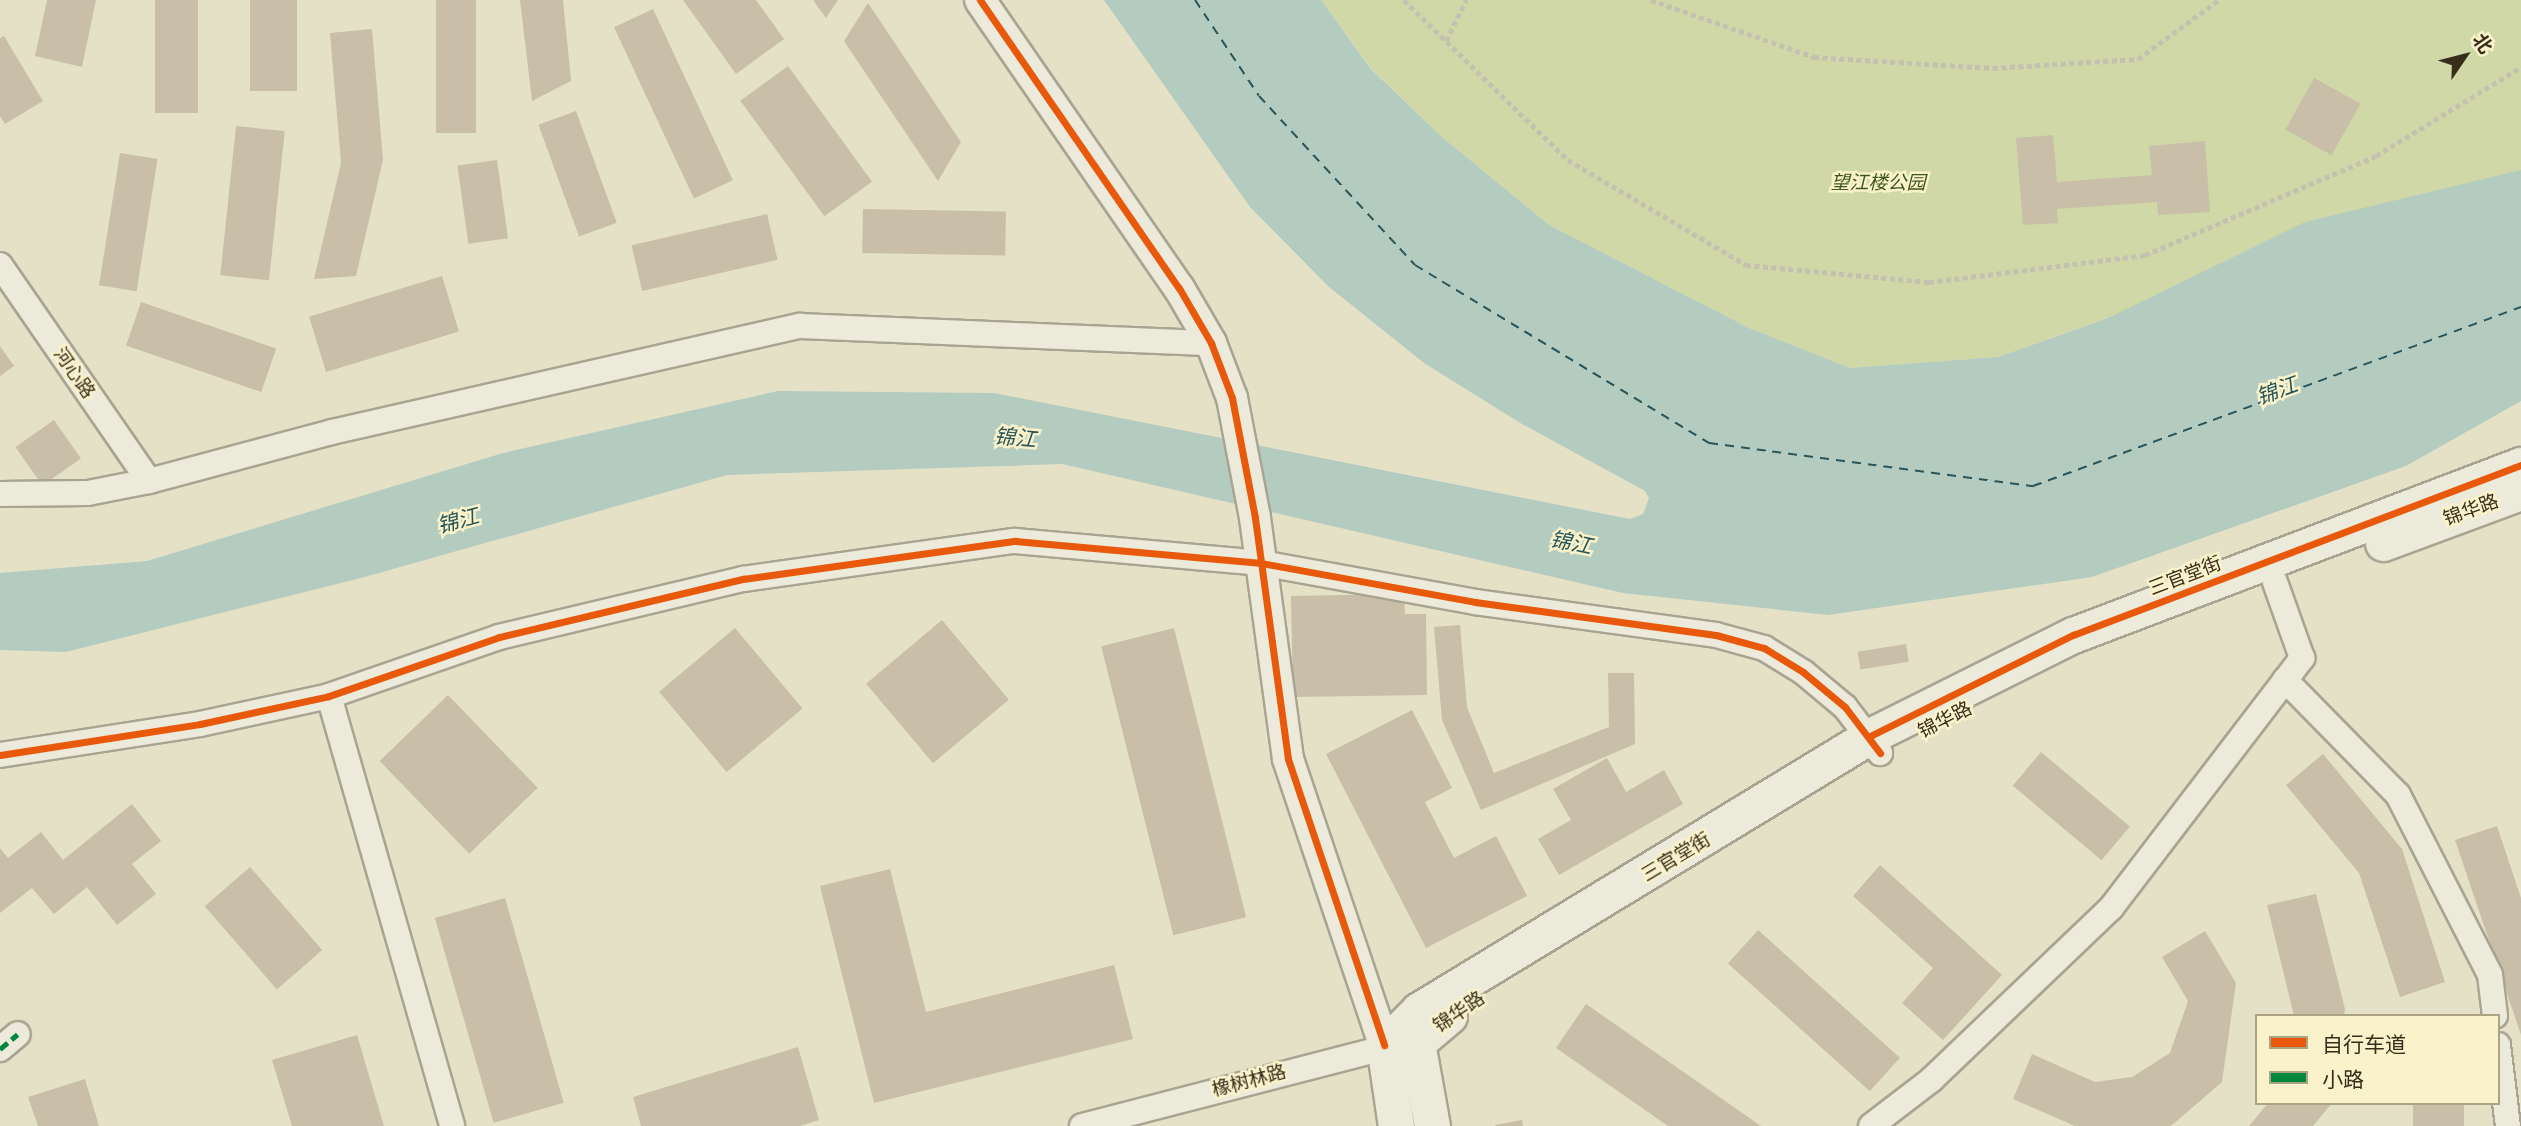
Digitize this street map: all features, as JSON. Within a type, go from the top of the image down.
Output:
[{"type":"main road","name":"三官堂街","points":[[1875,745],[2073,635],[2521,465]]},
{"type":"main road","name":"锦华路","points":[[1401,1044],[1875,745],[2275,582],[2521,492]]},
{"type":"main road","points":[[1396,1126],[1401,1044]]},
{"type":"main road","points":[[1401,1044],[1432,1126]]},
{"type":"street","points":[[980,0],[1179,288],[1211,343],[1232,398],[1255,518],[1288,759],[1401,1044]]},
{"type":"street","name":"河心路","points":[[0,265],[149,481]]},
{"type":"street","points":[[0,494],[88,493],[149,481],[332,432],[800,327],[1211,343]]},
{"type":"street","points":[[0,755],[200,724],[329,696],[499,637],[743,579],[1015,541],[1261,563],[1475,602],[1716,635],[1764,648],[1845,707],[1875,745]]},
{"type":"street","points":[[1871,1126],[1931,1080],[2111,908],[2285,680],[2301,658],[2275,582]]},
{"type":"street","points":[[2285,680],[2399,795],[2490,975],[2495,1014]]},
{"type":"street","points":[[329,696],[452,1126]]},
{"type":"street","name":"橡树林路","points":[[1082,1126],[1401,1044]]},
{"type":"street","points":[[2500,1061],[2508,1126]]},
{"type":"path","points":[[1404,0],[1568,160],[1746,265],[1929,282],[2145,255],[2376,156],[2521,67]]},
{"type":"path","points":[[1446,41],[1466,0]]},
{"type":"path","points":[[1650,0],[1814,57],[1993,68],[2137,59],[2219,0]]},
{"type":"green space","name":"望江楼公园","points":[[1321,0],[2521,0],[2521,170],[1998,357],[1850,368],[1749,328],[1549,225],[1442,137],[1370,67]]},
{"type":"water","name":"锦江","points":[[1104,0],[1321,0],[1370,68],[1442,137],[1549,225],[1749,328],[1850,368],[1998,357],[2108,318],[2305,222],[2521,170],[2521,401],[2406,466],[2092,577],[1828,615],[1623,593],[1062,464],[727,475],[361,578],[66,652],[0,650],[0,573],[147,561],[503,453],[778,391],[994,393],[1630,519],[1643,514],[1649,498],[1645,491],[1522,424],[1424,363],[1329,287],[1250,207]]},
{"type":"building","points":[[47,0],[96,0],[82,67],[35,56]]},
{"type":"building","points":[[155,0],[198,0],[198,113],[155,113]]},
{"type":"building","points":[[250,0],[297,0],[297,91],[250,91]]},
{"type":"building","points":[[436,0],[476,0],[476,133],[436,133]]},
{"type":"building","points":[[520,0],[563,0],[571,81],[532,101]]},
{"type":"building","points":[[683,0],[756,0],[784,39],[736,74]]},
{"type":"building","points":[[813,0],[838,0],[826,18]]},
{"type":"building","points":[[868,3],[961,142],[938,181],[844,41]]},
{"type":"building","points":[[653,9],[733,180],[694,198],[614,27]]},
{"type":"building","points":[[372,29],[383,160],[356,276],[314,279],[341,163],[330,33]]},
{"type":"building","points":[[4,36],[43,101],[5,124],[0,116],[0,38]]},
{"type":"building","points":[[788,66],[872,182],[824,216],[740,101]]},
{"type":"building","points":[[2314,78],[2360,104],[2332,155],[2285,130]]},
{"type":"building","points":[[576,111],[617,223],[579,237],[538,125]]},
{"type":"building","points":[[236,126],[285,131],[269,280],[220,275]]},
{"type":"building","points":[[2053,135],[2057,182],[2152,175],[2149,146],[2205,141],[2210,212],[2158,215],[2157,202],[2057,209],[2058,223],[2023,225],[2016,138]]},
{"type":"building","points":[[120,153],[158,159],[137,291],[99,285]]},
{"type":"building","points":[[497,160],[508,238],[468,244],[457,166]]},
{"type":"building","points":[[863,209],[1006,211],[1005,255],[862,253]]},
{"type":"building","points":[[767,214],[778,260],[642,291],[632,245]]},
{"type":"building","points":[[442,276],[459,331],[326,372],[309,317]]},
{"type":"building","points":[[141,302],[276,349],[261,392],[126,345]]},
{"type":"building","points":[[0,346],[14,366],[0,376]]},
{"type":"building","points":[[54,420],[81,459],[42,485],[15,447]]},
{"type":"building","points":[[1404,594],[1405,614],[1426,614],[1427,695],[1293,697],[1291,596]]},
{"type":"building","points":[[942,620],[1009,700],[933,763],[866,684]]},
{"type":"building","points":[[1460,625],[1467,707],[1494,773],[1609,727],[1608,673],[1634,673],[1635,744],[1481,810],[1442,720],[1434,627]]},
{"type":"building","points":[[735,628],[802,708],[727,772],[659,692]]},
{"type":"building","points":[[1174,628],[1246,917],[1173,935],[1101,646]]},
{"type":"building","points":[[1906,644],[1909,662],[1860,669],[1858,652]]},
{"type":"building","points":[[448,695],[538,788],[469,854],[380,761]]},
{"type":"building","points":[[1412,710],[1452,788],[1425,802],[1454,858],[1496,836],[1527,896],[1426,948],[1326,754]]},
{"type":"building","points":[[2041,752],[2130,827],[2102,860],[2013,786]]},
{"type":"building","points":[[2323,754],[2402,849],[2445,982],[2400,997],[2359,873],[2286,785]]},
{"type":"building","points":[[1607,758],[1626,792],[1664,770],[1683,804],[1559,875],[1538,839],[1571,820],[1553,789]]},
{"type":"building","points":[[132,804],[161,841],[132,864],[156,894],[117,925],[87,887],[54,914],[32,888],[0,913],[0,848],[8,858],[41,832],[63,860]]},
{"type":"building","points":[[2497,826],[2521,898],[2521,1035],[2455,840]]},
{"type":"building","points":[[1880,865],[2002,975],[1943,1040],[1902,1003],[1933,968],[1853,896]]},
{"type":"building","points":[[250,867],[322,950],[277,989],[205,906]]},
{"type":"building","points":[[890,869],[926,1012],[1114,965],[1133,1039],[874,1103],[820,886]]},
{"type":"building","points":[[2316,894],[2344,1014],[2294,1014],[2267,905]]},
{"type":"building","points":[[505,898],[564,1103],[494,1123],[435,918]]},
{"type":"building","points":[[1758,930],[1900,1058],[1870,1091],[1728,963]]},
{"type":"building","points":[[2205,931],[2236,983],[2222,1082],[2171,1126],[2075,1126],[2013,1099],[2032,1054],[2095,1082],[2132,1077],[2170,1053],[2188,1001],[2162,957]]},
{"type":"building","points":[[1586,1004],[1761,1126],[1668,1126],[1556,1048]]},
{"type":"building","points":[[357,1035],[384,1126],[292,1126],[272,1060]]},
{"type":"building","points":[[798,1047],[819,1120],[800,1126],[641,1126],[633,1097]]},
{"type":"building","points":[[85,1079],[99,1126],[38,1126],[28,1097]]},
{"type":"building","points":[[2266,1105],[2330,1105],[2313,1126],[2249,1126]]},
{"type":"building","points":[[2413,1105],[2464,1105],[2464,1126],[2413,1126]]},
{"type":"building","points":[[1522,1120],[1523,1126],[1495,1125]]},
{"type":"ferry route","points":[[1195,0],[1259,96],[1415,265],[1709,443],[2033,486],[2521,307]]},
{"type":"marked path","points":[[0,1049],[18,1034]]},
{"type":"cycle path","points":[[980,0],[1179,288],[1211,343],[1232,398],[1255,518],[1288,759],[1384,1045]]},
{"type":"cycle path","points":[[1870,736],[2073,635],[2521,465]]},
{"type":"cycle path","points":[[0,755],[200,724],[329,696],[499,637],[743,579],[1015,541],[1261,563],[1475,602],[1716,635],[1764,648],[1803,672],[1845,707],[1880,753]]}]
